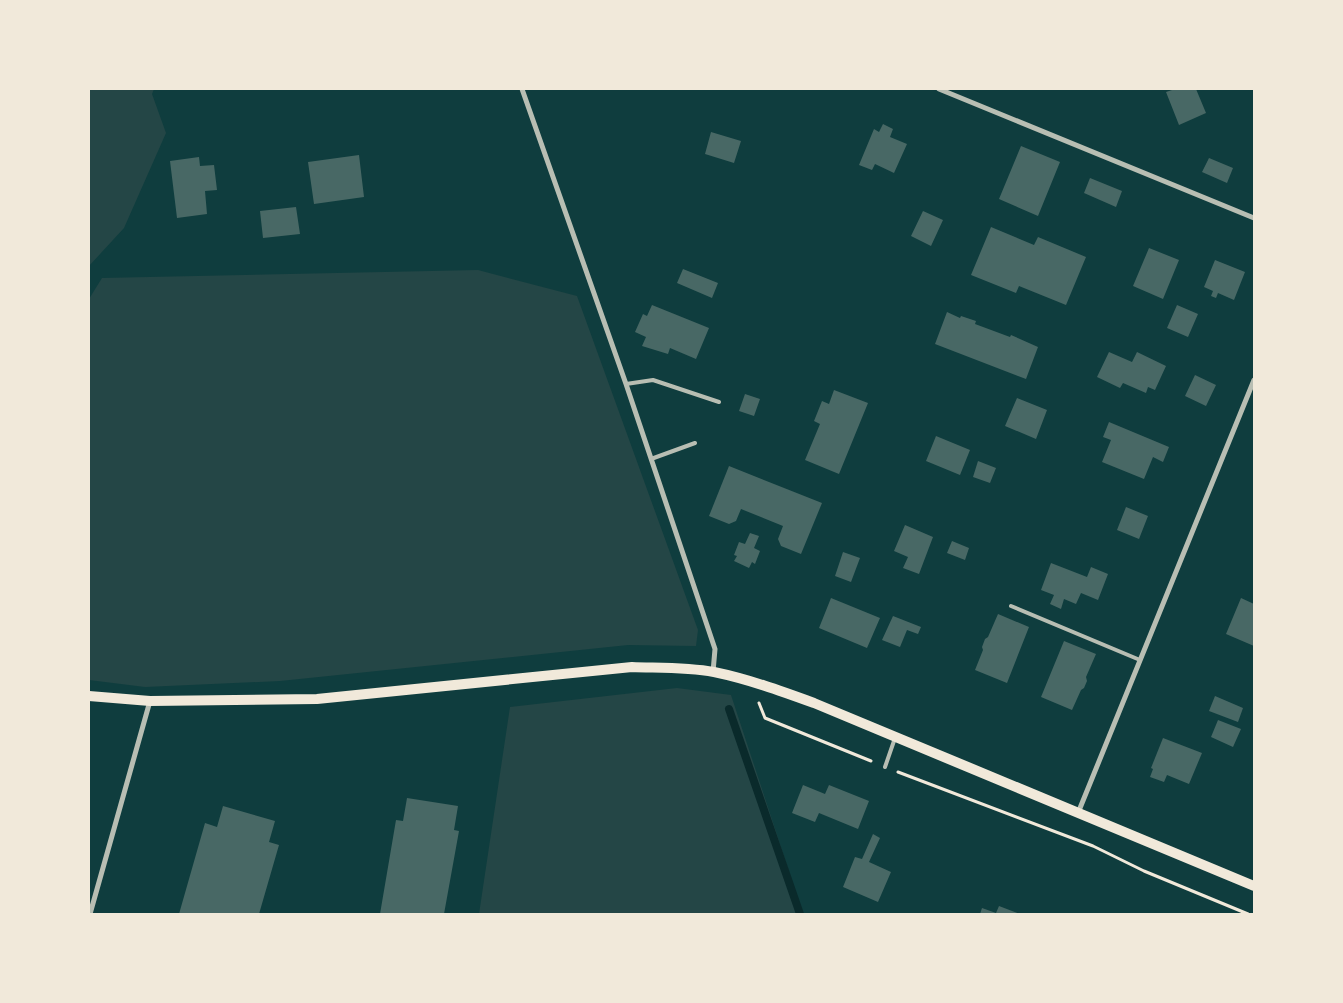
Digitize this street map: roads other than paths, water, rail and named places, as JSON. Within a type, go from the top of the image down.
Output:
[{"type":"main road","points":[[89,696],[150,701],[317,699],[632,668],[677,668],[714,672],[764,685],[814,703],[1254,886]]},
{"type":"street","points":[[522,89],[626,384],[715,649],[714,672]]},
{"type":"street","points":[[939,89],[1254,218]]},
{"type":"street","points":[[1078,814],[1254,380]]},
{"type":"street","points":[[90,914],[150,701]]},
{"type":"lane","points":[[626,384],[653,380],[719,402]]},
{"type":"lane","points":[[651,459],[695,442]]},
{"type":"lane","points":[[1011,606],[1140,660]]},
{"type":"lane","points":[[885,766],[896,736]]},
{"type":"waterway","points":[[729,709],[800,914]]}]
